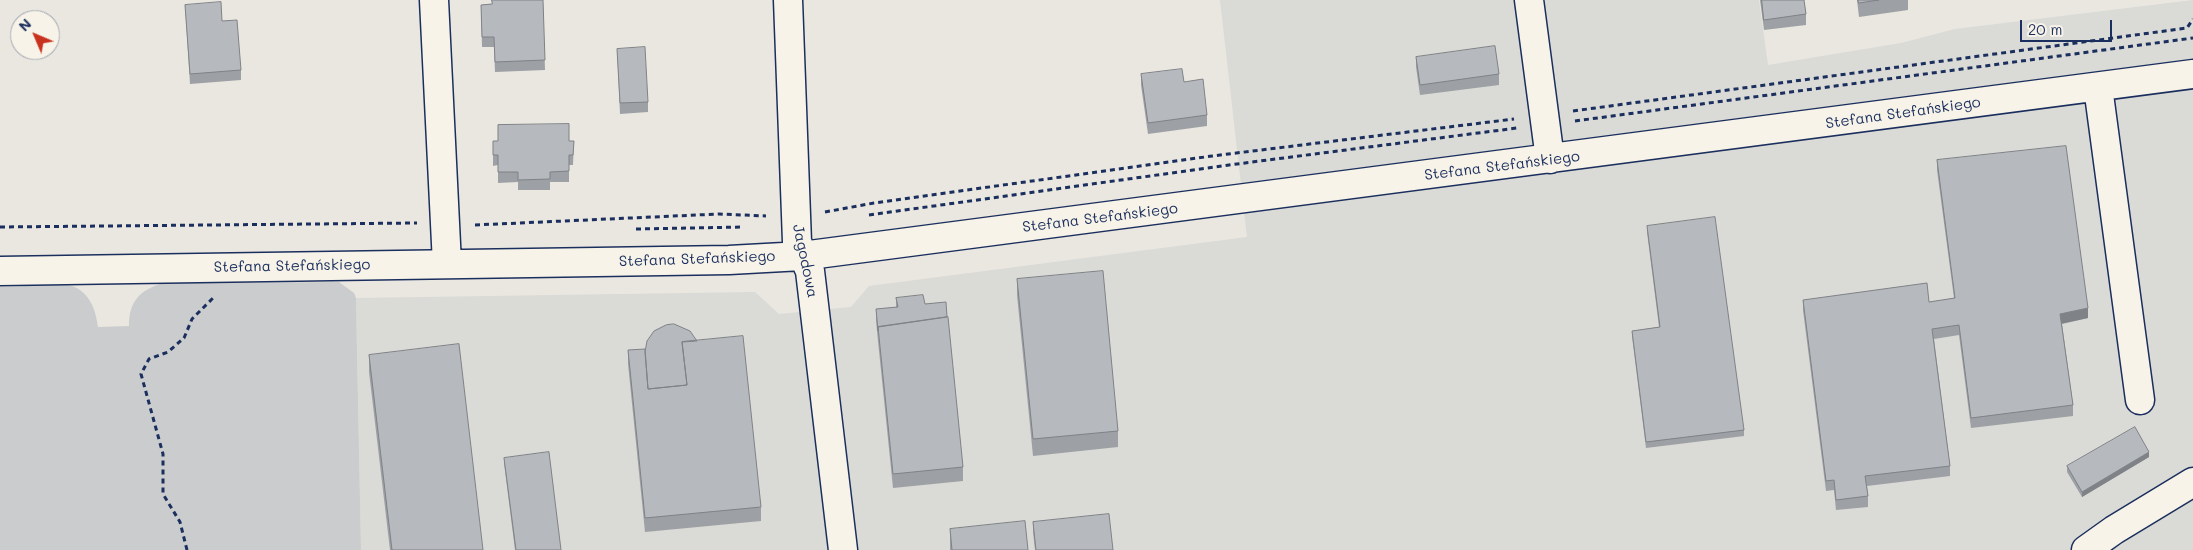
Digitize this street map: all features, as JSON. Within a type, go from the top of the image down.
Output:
[{"type":"street","points":[[434,0],[447,264]]},
{"type":"street","name":"Jagodowa","points":[[788,0],[797,242],[810,270],[843,550]]},
{"type":"street","points":[[1529,0],[1550,159]]},
{"type":"street","name":"Stefana Stefańskiego","points":[[0,271],[729,260],[802,256],[2193,74]]},
{"type":"street","points":[[2098,87],[2140,400]]},
{"type":"street","points":[[2086,550],[2114,530],[2193,482]]},
{"type":"path","points":[[865,216],[2187,28],[2193,19]]},
{"type":"path","points":[[0,228],[437,223],[446,226],[719,214],[812,215],[874,203],[1212,156],[1544,120],[2193,38]]},
{"type":"path","points":[[632,229],[748,228]]},
{"type":"path","points":[[187,550],[180,522],[163,494],[163,454],[141,374],[149,359],[168,352],[184,338],[192,319],[215,296],[221,267]]},
{"type":"shaded area","points":[[1220,0],[1759,0],[1768,65],[1901,43],[1955,29],[2193,0],[2193,550],[361,550],[356,298],[755,292],[779,314],[851,307],[869,286],[1247,237]]},
{"type":"shaded area","points":[[339,282],[354,293],[356,298],[361,550],[0,550],[0,287],[72,286],[88,297],[96,315],[98,327],[129,326],[131,310],[137,298],[148,289],[163,283]]},
{"type":"building","points":[[492,0],[543,0],[545,60],[495,62],[494,37],[482,37],[481,5],[492,4]]},
{"type":"building","points":[[1762,0],[1804,0],[1806,14],[1764,20]]},
{"type":"building","points":[[1858,0],[1879,0],[1859,3]]},
{"type":"building","points":[[221,2],[222,21],[237,20],[241,70],[190,74],[185,5]]},
{"type":"building","points":[[1495,46],[1499,74],[1420,85],[1416,57]]},
{"type":"building","points":[[645,47],[648,102],[620,103],[617,49]]},
{"type":"building","points":[[1182,69],[1184,82],[1203,79],[1207,115],[1148,123],[1141,74]]},
{"type":"building","points":[[569,124],[569,141],[574,141],[573,155],[569,155],[569,171],[550,172],[550,179],[518,180],[518,172],[498,172],[498,155],[493,155],[493,141],[498,141],[498,125]]},
{"type":"building","points":[[2066,146],[2088,308],[2060,314],[2073,405],[1971,418],[1959,325],[1932,329],[1950,466],[1865,476],[1868,496],[1836,500],[1834,480],[1826,481],[1803,300],[1927,283],[1929,302],[1955,298],[1937,160]]},
{"type":"building","points":[[1715,217],[1744,430],[1646,442],[1632,331],[1660,327],[1647,226]]},
{"type":"building","points":[[1103,271],[1118,431],[1033,439],[1017,279]]},
{"type":"building","points":[[923,295],[925,304],[946,302],[947,317],[878,327],[878,331],[876,309],[898,307],[896,298]]},
{"type":"building","points":[[948,317],[963,467],[893,474],[878,327]]},
{"type":"building","points":[[674,324],[690,331],[697,341],[682,342],[687,385],[648,389],[645,352],[647,341],[654,331],[666,325]]},
{"type":"building","points":[[743,336],[761,507],[645,518],[628,350],[645,349],[648,389],[687,385],[682,342]]},
{"type":"building","points":[[459,344],[483,550],[392,550],[369,355]]},
{"type":"building","points":[[2135,427],[2149,452],[2082,492],[2067,466]]},
{"type":"building","points":[[549,452],[561,550],[516,550],[504,458]]},
{"type":"building","points":[[1109,514],[1113,550],[1036,550],[1033,522]]},
{"type":"building","points":[[1025,521],[1028,550],[952,550],[950,529]]}]
